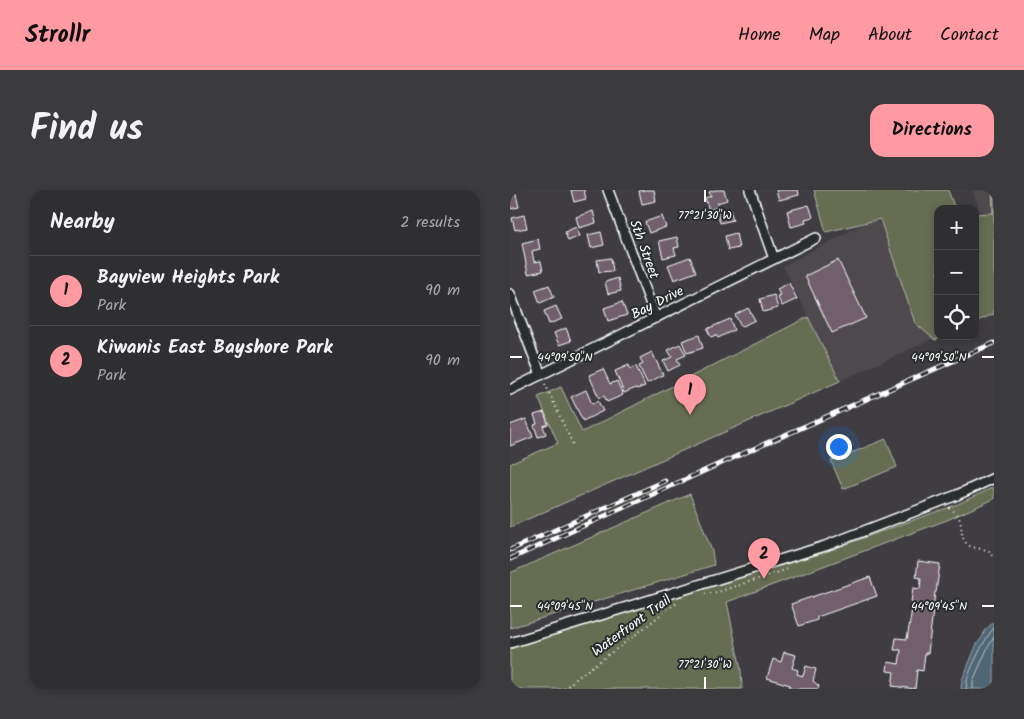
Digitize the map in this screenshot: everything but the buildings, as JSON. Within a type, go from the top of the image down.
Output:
[{"type":"street","name":"5th Street","points":[[608,190],[656,318]]},
{"type":"street","points":[[750,190],[774,259]]},
{"type":"street","name":"Bay Drive","points":[[510,390],[816,238]]},
{"type":"street","points":[[510,294],[541,375]]},
{"type":"street","points":[[510,643],[825,546],[957,495],[994,478]]},
{"type":"path","points":[[541,375],[574,447]]},
{"type":"path","points":[[960,520],[966,543],[970,546],[989,551],[994,559]]},
{"type":"path","points":[[706,594],[718,592]]},
{"type":"path","name":"Waterfront Trail","points":[[564,689],[594,664],[642,630],[667,608],[679,602]]},
{"type":"shaded area","points":[[972,190],[994,190],[994,249],[979,205]]},
{"type":"shaded area","points":[[886,212],[934,338],[840,381],[783,266]]},
{"type":"green space","points":[[814,190],[948,190],[954,205],[934,205],[934,339],[915,323],[880,219],[826,232]]},
{"type":"green space","points":[[992,190],[994,190],[994,314],[979,320],[979,214],[993,213]]},
{"type":"green space","points":[[808,317],[840,381],[510,527],[510,464],[558,443],[538,397],[561,387],[582,432]]},
{"type":"green space","points":[[886,439],[897,467],[843,489],[831,461]]},
{"type":"green space","points":[[994,487],[994,499],[947,520],[727,602],[741,670],[742,689],[510,689],[510,648],[816,555],[958,504]]},
{"type":"green space","points":[[690,494],[712,551],[714,565],[510,628],[510,573]]},
{"type":"water","points":[[994,622],[994,689],[961,689],[962,680],[977,644],[984,631]]},
{"type":"railway","points":[[510,559],[994,343]]},
{"type":"railway","points":[[510,550],[665,481]]},
{"type":"place","name":"Bayview Heights Park","points":[[690,415]]},
{"type":"place","name":"Kiwanis East Bayshore Park","points":[[764,579]]}]
